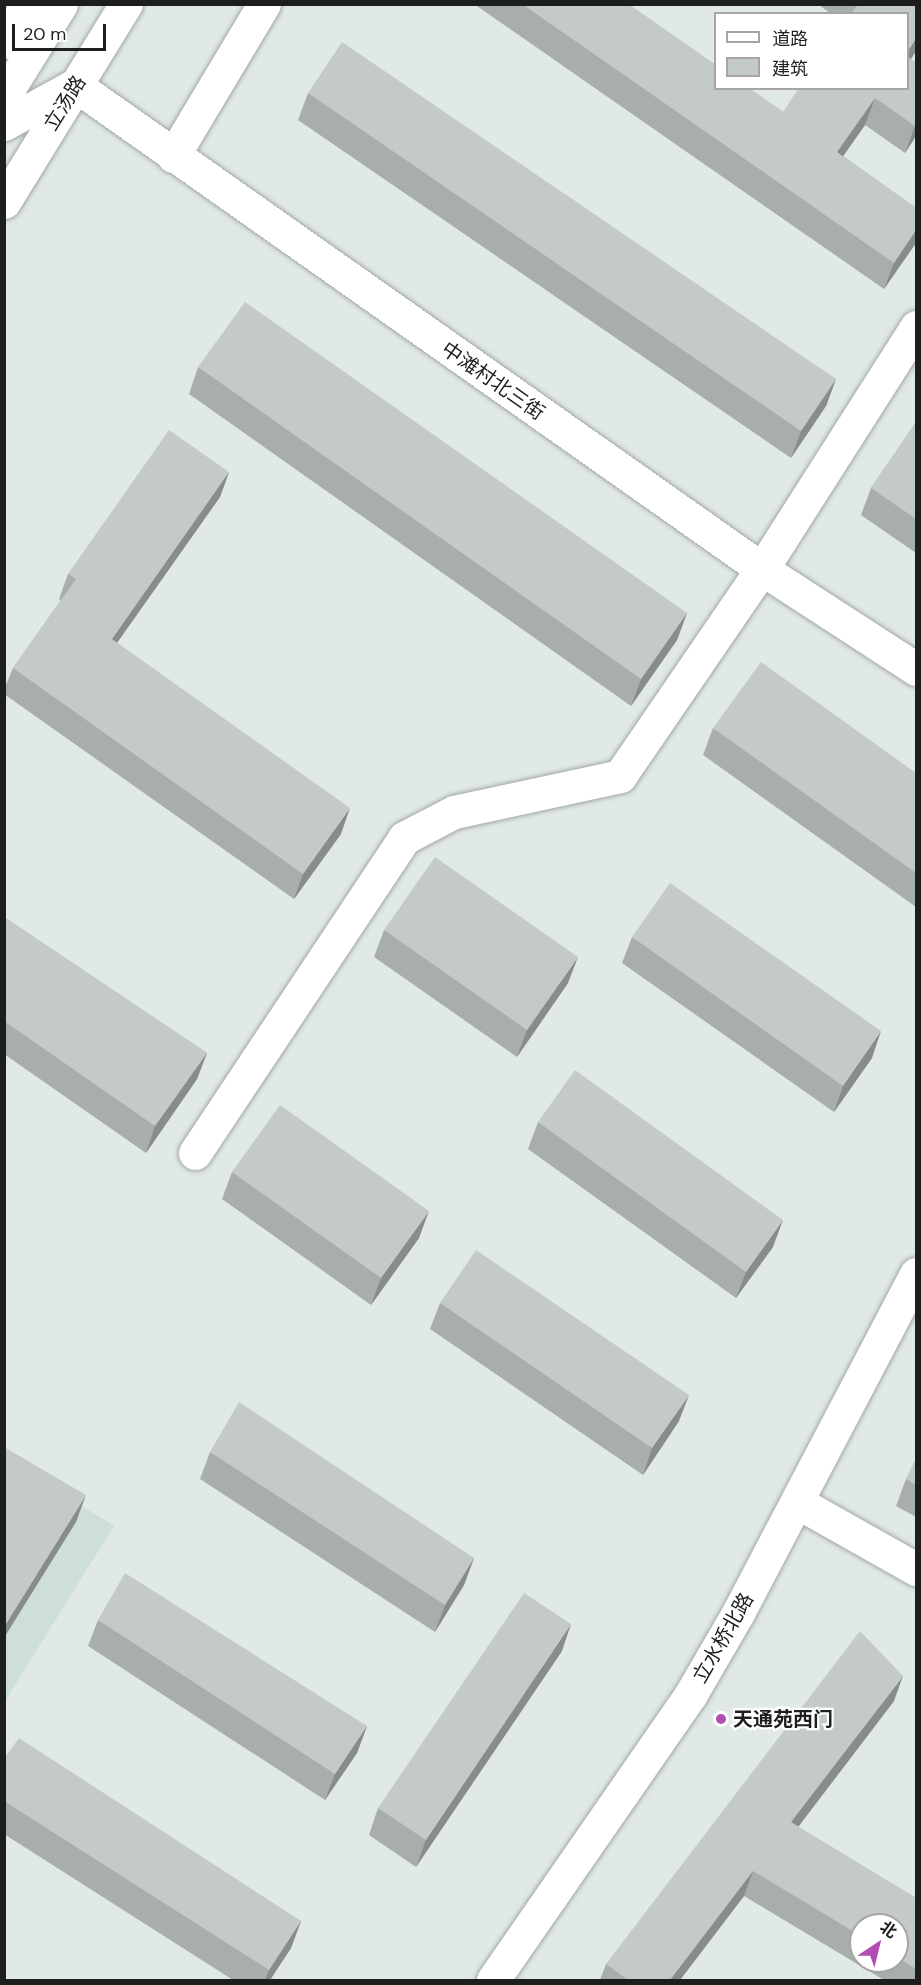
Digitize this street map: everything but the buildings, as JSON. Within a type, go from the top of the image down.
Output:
[{"type":"street","points":[[4,42],[27,4]]},
{"type":"street","points":[[4,96],[62,4]]},
{"type":"street","name":"立汤路","points":[[4,202],[126,4]]},
{"type":"street","points":[[173,156],[264,4]]},
{"type":"street","points":[[4,124],[75,86]]},
{"type":"street","name":"中滩村北三街","points":[[75,86],[762,569],[916,669]]},
{"type":"street","points":[[195,1153],[241,1077],[404,838],[454,812],[620,776],[762,569],[916,327]]},
{"type":"street","name":"立水桥北路","points":[[493,1980],[691,1694],[797,1502],[916,1274]]},
{"type":"street","points":[[797,1502],[916,1569]]},
{"type":"shaded area","points":[[5,1458],[114,1526],[5,1701]]},
{"type":"place","name":"天通苑西门","points":[[721,1719]]}]
